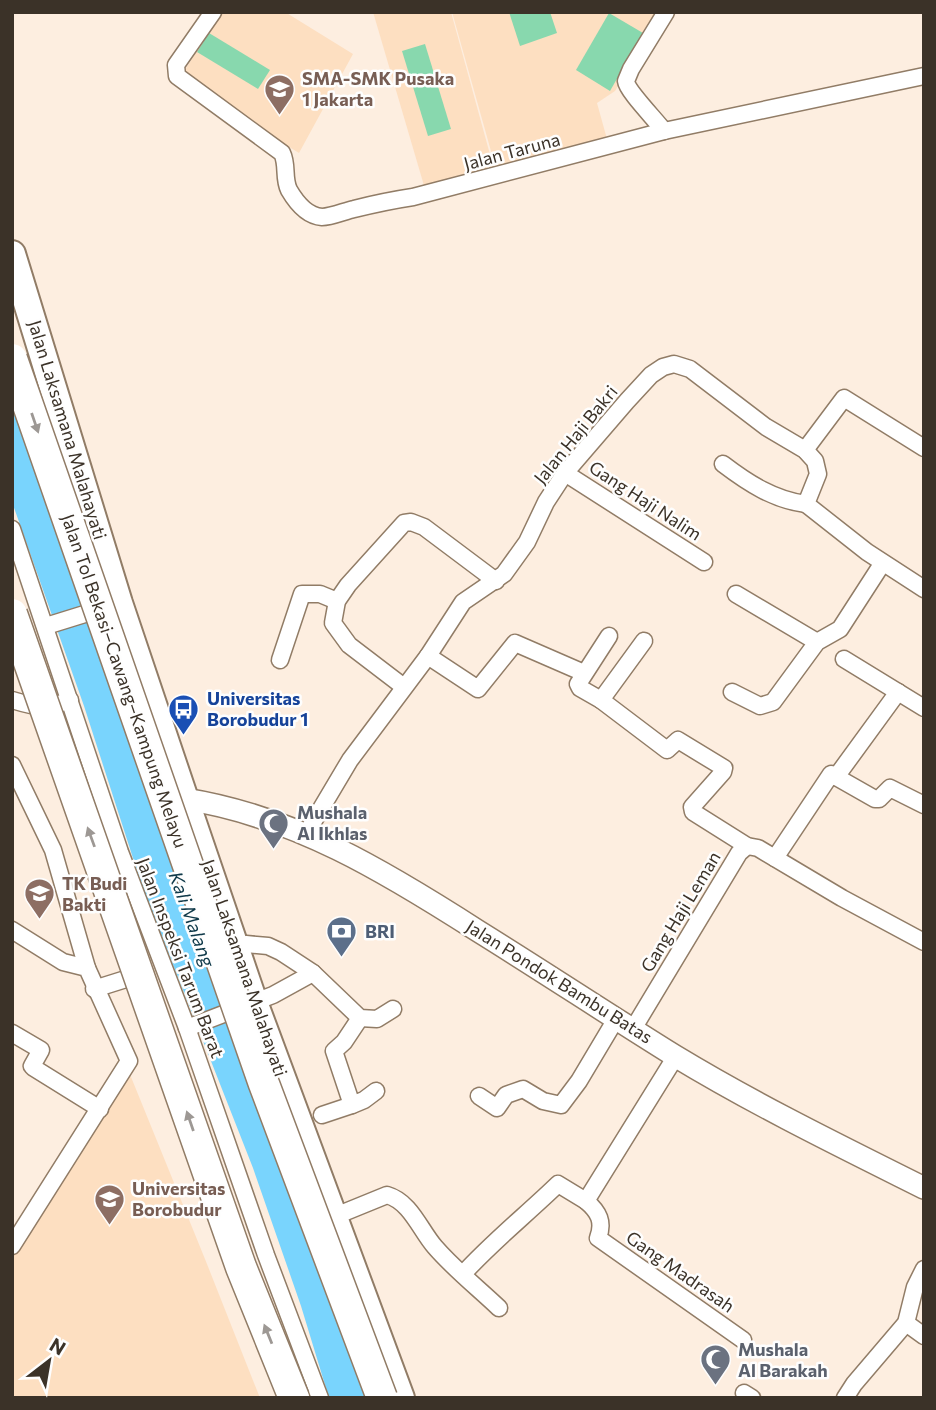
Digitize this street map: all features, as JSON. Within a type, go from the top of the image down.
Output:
[{"type":"highway","name":"Jalan Tol Bekasi–Cawang–Kampung Melayu","points":[[12,359],[264,1084],[382,1398]]},
{"type":"highway","points":[[12,614],[241,1266],[294,1398]]},
{"type":"main road","name":"Jalan Laksamana Malahayati","points":[[12,254],[113,605],[185,799],[236,949],[249,1004],[401,1398]]},
{"type":"street","name":"Jalan Taruna","points":[[213,12],[180,57],[175,72],[181,80],[282,153],[286,160],[285,177],[288,188],[299,205],[309,213],[323,217],[425,194],[664,131],[924,76]]},
{"type":"street","points":[[664,131],[631,94],[626,81],[666,12]]},
{"type":"street","name":"Jalan Haji Bakri","points":[[306,834],[350,760],[428,656],[463,602],[504,574],[527,542],[546,502],[565,473],[651,375],[663,367],[674,365],[691,369],[766,426],[805,450]]},
{"type":"street","points":[[806,504],[818,474],[816,461],[805,450],[844,398],[924,448]]},
{"type":"street","points":[[723,464],[747,482],[767,492],[806,504],[883,564],[923,588]]},
{"type":"street","name":"Gang Haji Nalim","points":[[565,473],[704,562]]},
{"type":"street","points":[[404,687],[360,655],[333,624],[337,601],[384,544],[404,523],[411,522],[424,527],[496,581]]},
{"type":"street","name":"Jalan Inspeksi Tarum Barat","points":[[12,529],[49,625],[70,700],[120,852],[162,968],[191,1026],[266,1255],[320,1398]]},
{"type":"street","points":[[732,692],[760,706],[773,702],[817,642],[829,638],[840,629],[883,564]]},
{"type":"street","points":[[280,660],[302,594],[320,594],[337,601]]},
{"type":"street","points":[[736,594],[817,642]]},
{"type":"street","points":[[49,625],[113,605]]},
{"type":"street","points":[[609,636],[578,686],[665,748],[669,750],[678,740],[724,768],[691,810],[747,846]]},
{"type":"street","points":[[601,700],[645,641]]},
{"type":"street","points":[[428,656],[478,689],[515,643],[584,673]]},
{"type":"street","points":[[844,659],[924,708]]},
{"type":"street","points":[[836,776],[898,692]]},
{"type":"street","points":[[12,700],[54,707],[70,700]]},
{"type":"street","points":[[12,765],[53,850],[94,989],[128,1055],[127,1067],[14,1240]]},
{"type":"street","points":[[775,858],[830,775],[875,799],[879,799],[890,788],[924,805]]},
{"type":"street","name":"Jalan Pondok Bambu Batas","points":[[185,799],[250,812],[306,834],[436,904],[624,1024],[780,1116],[924,1188]]},
{"type":"street","name":"Gang Haji Leman","points":[[479,1096],[497,1108],[506,1095],[523,1089],[543,1101],[561,1105],[624,1024],[739,853],[747,846],[758,848],[842,898],[924,942]]},
{"type":"street","points":[[12,930],[63,962],[87,968]]},
{"type":"street","points":[[236,949],[246,944],[268,946],[313,973],[360,1018],[377,1019],[393,1009]]},
{"type":"street","points":[[94,989],[162,968]]},
{"type":"street","points":[[191,1026],[273,995],[313,973]]},
{"type":"street","points":[[352,1105],[334,1051],[344,1042],[360,1018]]},
{"type":"street","points":[[12,1033],[41,1050],[32,1066],[34,1068],[100,1109]]},
{"type":"street","points":[[463,1274],[481,1253],[558,1184],[586,1201],[676,1056]]},
{"type":"street","points":[[322,1115],[364,1100],[376,1091]]},
{"type":"street","points":[[333,1217],[387,1195],[391,1196],[405,1205],[435,1248],[499,1308]]},
{"type":"street","name":"Gang Madrasah","points":[[586,1201],[597,1211],[602,1227],[598,1238],[743,1340]]},
{"type":"street","points":[[845,1398],[906,1323],[915,1287],[924,1269]]},
{"type":"street","points":[[906,1323],[924,1336]]},
{"type":"shaded area","name":"SMA-SMK Pusaka 1 Jakarta","points":[[222,12],[285,12],[353,54],[299,153],[179,79]]},
{"type":"shaded area","points":[[373,12],[451,12],[494,169],[425,189]]},
{"type":"shaded area","points":[[452,12],[664,12],[615,91],[597,103],[607,139],[496,169]]},
{"type":"shaded area","name":"Universitas Borobudur","points":[[129,1072],[260,1398],[12,1398],[12,1253]]},
{"type":"green space","points":[[509,12],[550,12],[557,33],[520,46]]},
{"type":"green space","points":[[609,13],[643,33],[610,91],[576,70]]},
{"type":"green space","points":[[209,33],[270,70],[258,89],[197,52]]},
{"type":"green space","points":[[425,44],[451,129],[428,136],[402,51]]},
{"type":"water","name":"Kali Malang","points":[[12,386],[373,1398],[329,1398],[301,1306],[253,1168],[141,883],[84,706],[12,502]]},
{"type":"place","name":"SMA-SMK Pusaka 1 Jakarta","points":[[279,116]]},
{"type":"place","name":"Universitas Borobudur 1","points":[[184,736]]},
{"type":"place","name":"Mushala Al Ikhlas","points":[[274,850]]},
{"type":"place","name":"TK Budi Bakti","points":[[39,921]]},
{"type":"place","name":"BRI","points":[[342,959]]},
{"type":"place","name":"Universitas Borobudur","points":[[109,1226]]},
{"type":"place","name":"Mushala Al Barakah","points":[[715,1387]]}]
